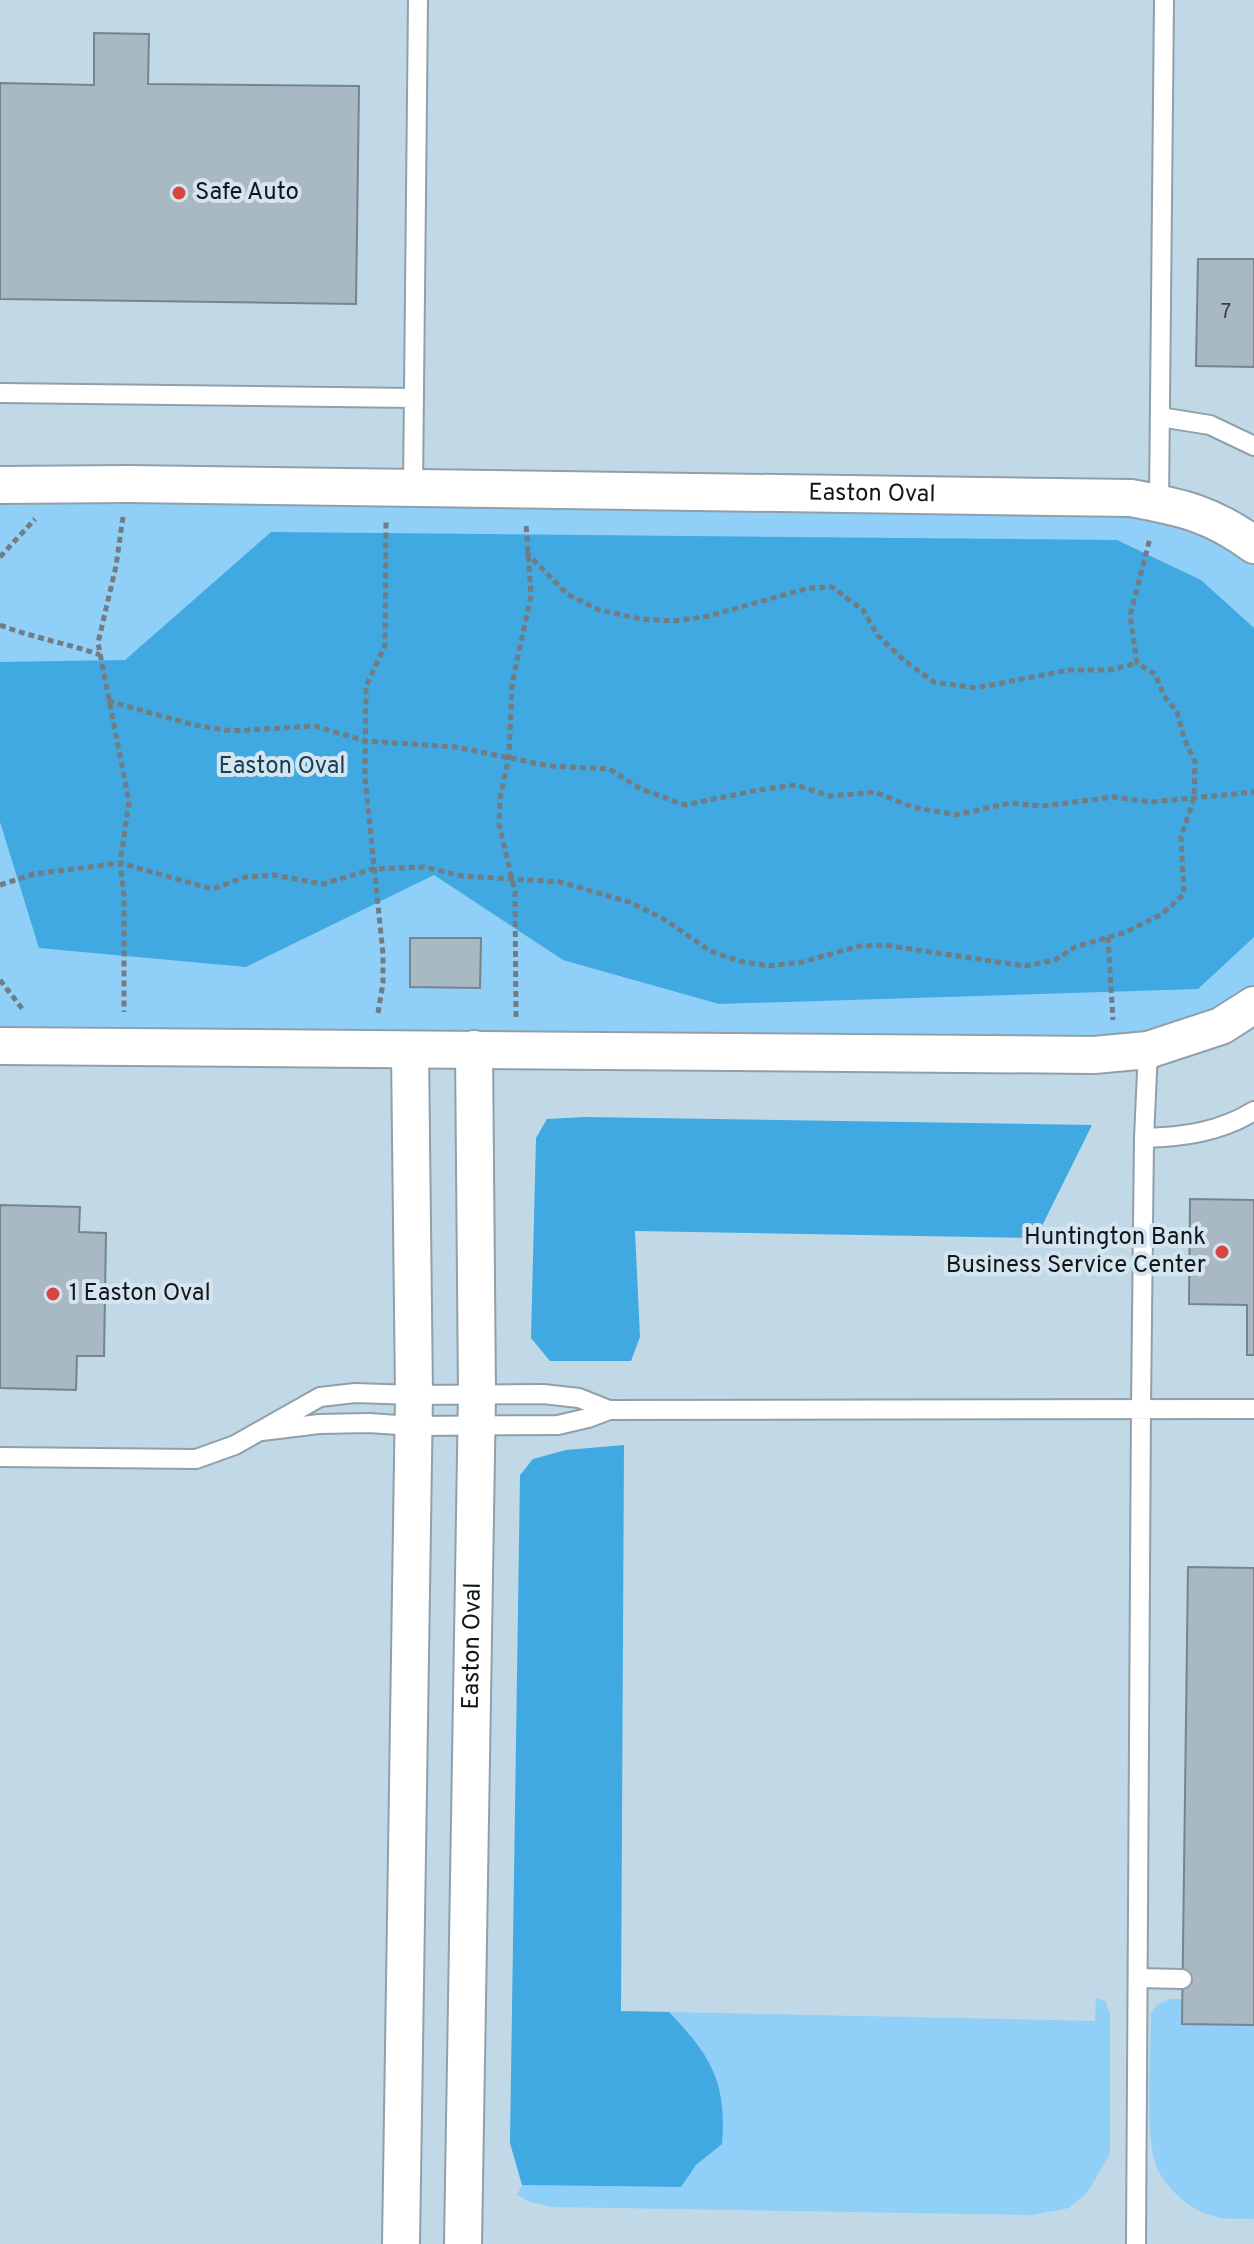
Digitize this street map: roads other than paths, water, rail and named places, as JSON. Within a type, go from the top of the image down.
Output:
[{"type":"street","name":"Easton Oval","points":[[0,485],[128,484],[1131,498],[1186,508],[1237,533],[1254,545]]},
{"type":"street","points":[[0,1046],[1094,1055],[1131,1052],[1221,1026],[1254,1005]]},
{"type":"street","name":"Easton Oval","points":[[463,2244],[476,1410],[474,1049]]},
{"type":"street","points":[[401,2244],[413,1411],[410,1050]]},
{"type":"lane","points":[[400,488],[414,398],[418,0]]},
{"type":"lane","points":[[1159,503],[1164,0]]},
{"type":"lane","points":[[0,393],[414,398]]},
{"type":"lane","points":[[1160,417],[1210,425],[1254,446]]},
{"type":"lane","points":[[1131,1052],[1144,1138],[1136,2244]]},
{"type":"lane","points":[[1144,1138],[1179,1137],[1234,1123],[1254,1111]]},
{"type":"lane","points":[[0,1457],[196,1459],[235,1445],[320,1397],[355,1393],[413,1411],[476,1410],[543,1394],[579,1398],[609,1410]]},
{"type":"lane","points":[[262,1431],[319,1424],[369,1423],[413,1411],[476,1410],[558,1425],[609,1410],[1254,1409]]},
{"type":"lane","points":[[1138,1978],[1182,1979]]},
{"type":"place","name":"Safe Auto","points":[[179,193]]},
{"type":"place","name":"Huntington Bank Business Service Center","points":[[1222,1252]]},
{"type":"place","name":"1 Easton Oval","points":[[53,1294]]}]
